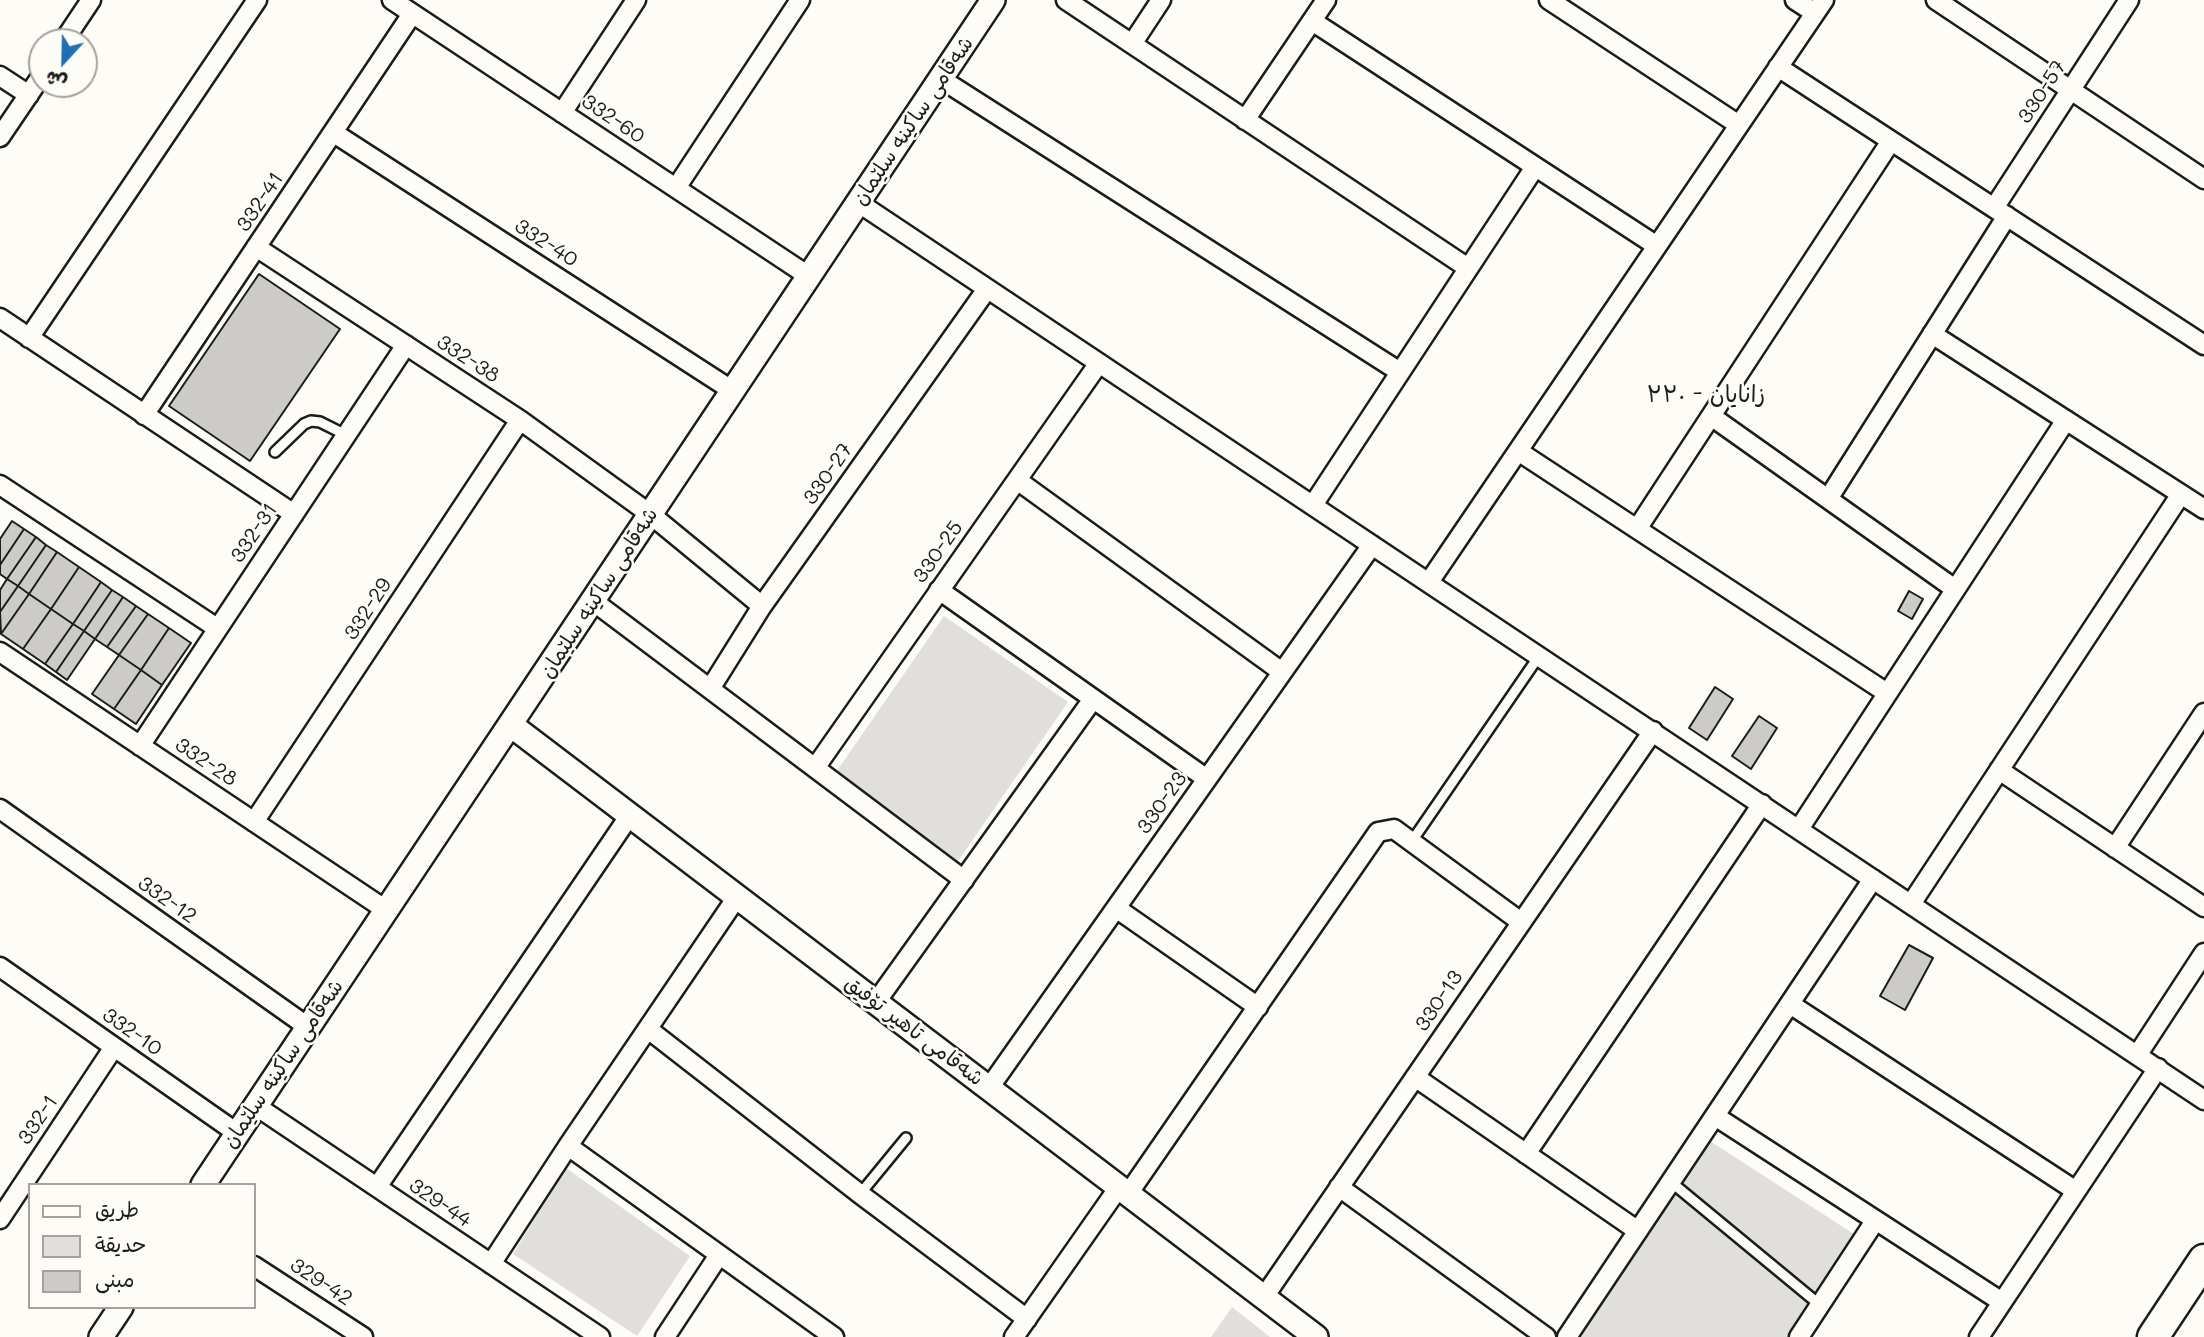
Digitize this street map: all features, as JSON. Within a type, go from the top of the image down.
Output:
[{"type":"highway","points":[[2153,1337],[2204,1260]]},
{"type":"street","points":[[72,28],[91,0]]},
{"type":"street","points":[[29,338],[257,0]]},
{"type":"street","name":"332-60","points":[[392,0],[810,277]]},
{"type":"street","points":[[562,113],[636,0]]},
{"type":"street","points":[[676,188],[800,0]]},
{"type":"street","name":"شەقامی ساکینە سلێمان","points":[[204,1183],[993,0]]},
{"type":"street","points":[[1066,0],[1468,268]]},
{"type":"street","points":[[1132,44],[1161,0]]},
{"type":"street","points":[[1245,120],[1326,0]]},
{"type":"street","points":[[1549,0],[1739,125]]},
{"type":"street","points":[[1429,582],[1820,7],[1795,0]]},
{"type":"street","points":[[1936,0],[2204,179]]},
{"type":"street","name":"330-57","points":[[1828,499],[1932,334],[2071,90],[2129,0]]},
{"type":"street","name":"332-41","points":[[144,415],[412,14]]},
{"type":"street","points":[[1312,21],[1657,246]]},
{"type":"street","points":[[1778,67],[2204,345]]},
{"type":"street","points":[[0,76],[28,94]]},
{"type":"street","points":[[941,79],[1400,372]]},
{"type":"street","points":[[0,137],[28,96]]},
{"type":"street","name":"332-40","points":[[334,133],[733,391]]},
{"type":"street","points":[[1637,529],[1891,141]]},
{"type":"street","points":[[1313,505],[1535,167]]},
{"type":"street","points":[[859,203],[2204,1100]]},
{"type":"street","name":"332-38","points":[[256,247],[520,420],[650,514],[762,606]]},
{"type":"street","name":"330-27","points":[[710,689],[762,606],[987,289]]},
{"type":"street","points":[[0,318],[294,514]]},
{"type":"street","points":[[1932,334],[2204,509]]},
{"type":"street","name":"332-31","points":[[140,746],[406,345]]},
{"type":"street","name":"330-25","points":[[815,768],[1099,363]]},
{"type":"street","points":[[1711,416],[1955,589]]},
{"type":"street","name":"332-29","points":[[254,822],[520,420]]},
{"type":"street","points":[[1799,829],[2066,420]]},
{"type":"street","points":[[1518,451],[1886,692]]},
{"type":"street","points":[[1017,480],[1282,672]]},
{"type":"street","points":[[0,485],[217,628]]},
{"type":"street","points":[[1911,904],[2181,494]]},
{"type":"street","name":"330-23","points":[[989,1088],[1371,545]]},
{"type":"street","points":[[939,590],[1207,779]]},
{"type":"street","points":[[593,601],[964,880]]},
{"type":"street","name":"332-28","points":[[0,652],[386,910]]},
{"type":"street","points":[[876,1002],[1093,699]]},
{"type":"street","points":[[2115,848],[2204,713]]},
{"type":"street","name":"شەقامی تاهیر تۆفیق","points":[[511,725],[1316,1337]]},
{"type":"street","name":"330-13","points":[[1264,1297],[1653,732]]},
{"type":"street","points":[[1999,770],[2204,907]]},
{"type":"street","points":[[1526,1154],[1762,804]]},
{"type":"street","name":"332-12","points":[[0,809],[308,1027]]},
{"type":"street","points":[[377,1187],[630,816]]},
{"type":"street","points":[[1014,1337],[1258,1007],[1378,832],[1394,829],[1521,922]]},
{"type":"street","points":[[1567,1337],[1873,878]]},
{"type":"street","points":[[491,1264],[737,897]]},
{"type":"street","points":[[1116,908],[1258,1007]]},
{"type":"street","points":[[2138,1054],[2204,953]]},
{"type":"street","name":"332-10","points":[[0,968],[237,1133]]},
{"type":"street","points":[[1790,1004],[2076,1191]]},
{"type":"street","points":[[648,1029],[860,1195],[1027,1319]]},
{"type":"street","name":"332-1","points":[[0,1219],[114,1047]]},
{"type":"street","points":[[1979,1337],[2158,1068]]},
{"type":"street","points":[[1415,1077],[1638,1231]]},
{"type":"street","name":"329-44","points":[[256,1106],[600,1337]]},
{"type":"street","points":[[1715,1116],[2002,1302]]},
{"type":"street","points":[[568,1146],[829,1336]]},
{"type":"street","points":[[1339,1187],[1546,1337]]},
{"type":"street","points":[[1799,1337],[1875,1221]]},
{"type":"street","points":[[665,1337],[719,1255]]},
{"type":"street","name":"329-42","points":[[256,1267],[363,1337]]},
{"type":"street","points":[[101,1337],[120,1309]]},
{"type":"lane","points":[[275,452],[304,424],[311,421],[320,422],[346,435]]},
{"type":"lane","points":[[1412,841],[1539,656]]},
{"type":"lane","points":[[860,1195],[906,1138]]},
{"type":"lane","points":[[1671,1182],[1820,1305]]},
{"type":"green space","points":[[944,616],[1068,702],[958,861],[834,775]]},
{"type":"green space","points":[[1710,1141],[1860,1238],[1793,1337],[1580,1337]]},
{"type":"green space","points":[[566,1168],[690,1256],[637,1336],[513,1254]]},
{"type":"green space","points":[[1232,1307],[1270,1337],[1211,1337]]},
{"type":"building","points":[[259,274],[340,329],[250,461],[169,406]]},
{"type":"building","points":[[12,521],[24,529],[0,565],[0,539]]},
{"type":"building","points":[[24,529],[36,537],[7,579],[0,574],[0,565]]},
{"type":"building","points":[[36,537],[46,545],[18,586],[7,579]]},
{"type":"building","points":[[46,545],[57,552],[29,594],[18,586]]},
{"type":"building","points":[[57,552],[79,567],[51,609],[29,594]]},
{"type":"building","points":[[79,567],[101,582],[73,624],[51,609]]},
{"type":"building","points":[[7,579],[18,586],[0,612],[0,590]]},
{"type":"building","points":[[101,582],[112,590],[84,631],[73,624]]},
{"type":"building","points":[[18,586],[29,594],[1,634],[0,612]]},
{"type":"building","points":[[112,590],[123,597],[95,639],[84,631]]},
{"type":"building","points":[[1909,591],[1923,599],[1912,619],[1898,611]]},
{"type":"building","points":[[29,594],[51,609],[23,649],[1,634]]},
{"type":"building","points":[[123,597],[136,606],[107,647],[95,639]]},
{"type":"building","points":[[136,606],[148,614],[119,655],[107,647]]},
{"type":"building","points":[[51,609],[73,624],[45,664],[23,649]]},
{"type":"building","points":[[148,614],[169,628],[141,670],[119,655]]},
{"type":"building","points":[[73,624],[84,631],[56,672],[45,664]]},
{"type":"building","points":[[169,628],[191,643],[162,685],[141,670]]},
{"type":"building","points":[[84,631],[95,639],[67,680],[56,672]]},
{"type":"building","points":[[119,655],[141,670],[114,709],[92,694]]},
{"type":"building","points":[[141,670],[162,685],[136,724],[114,709]]},
{"type":"building","points":[[1715,687],[1733,699],[1707,740],[1689,728]]},
{"type":"building","points":[[1759,716],[1777,728],[1751,769],[1732,756]]},
{"type":"building","points":[[1909,945],[1933,958],[1905,1010],[1880,996]]},
{"type":"district","name":"زانایان - ٣٣٠","points":[[1706,395]]}]
